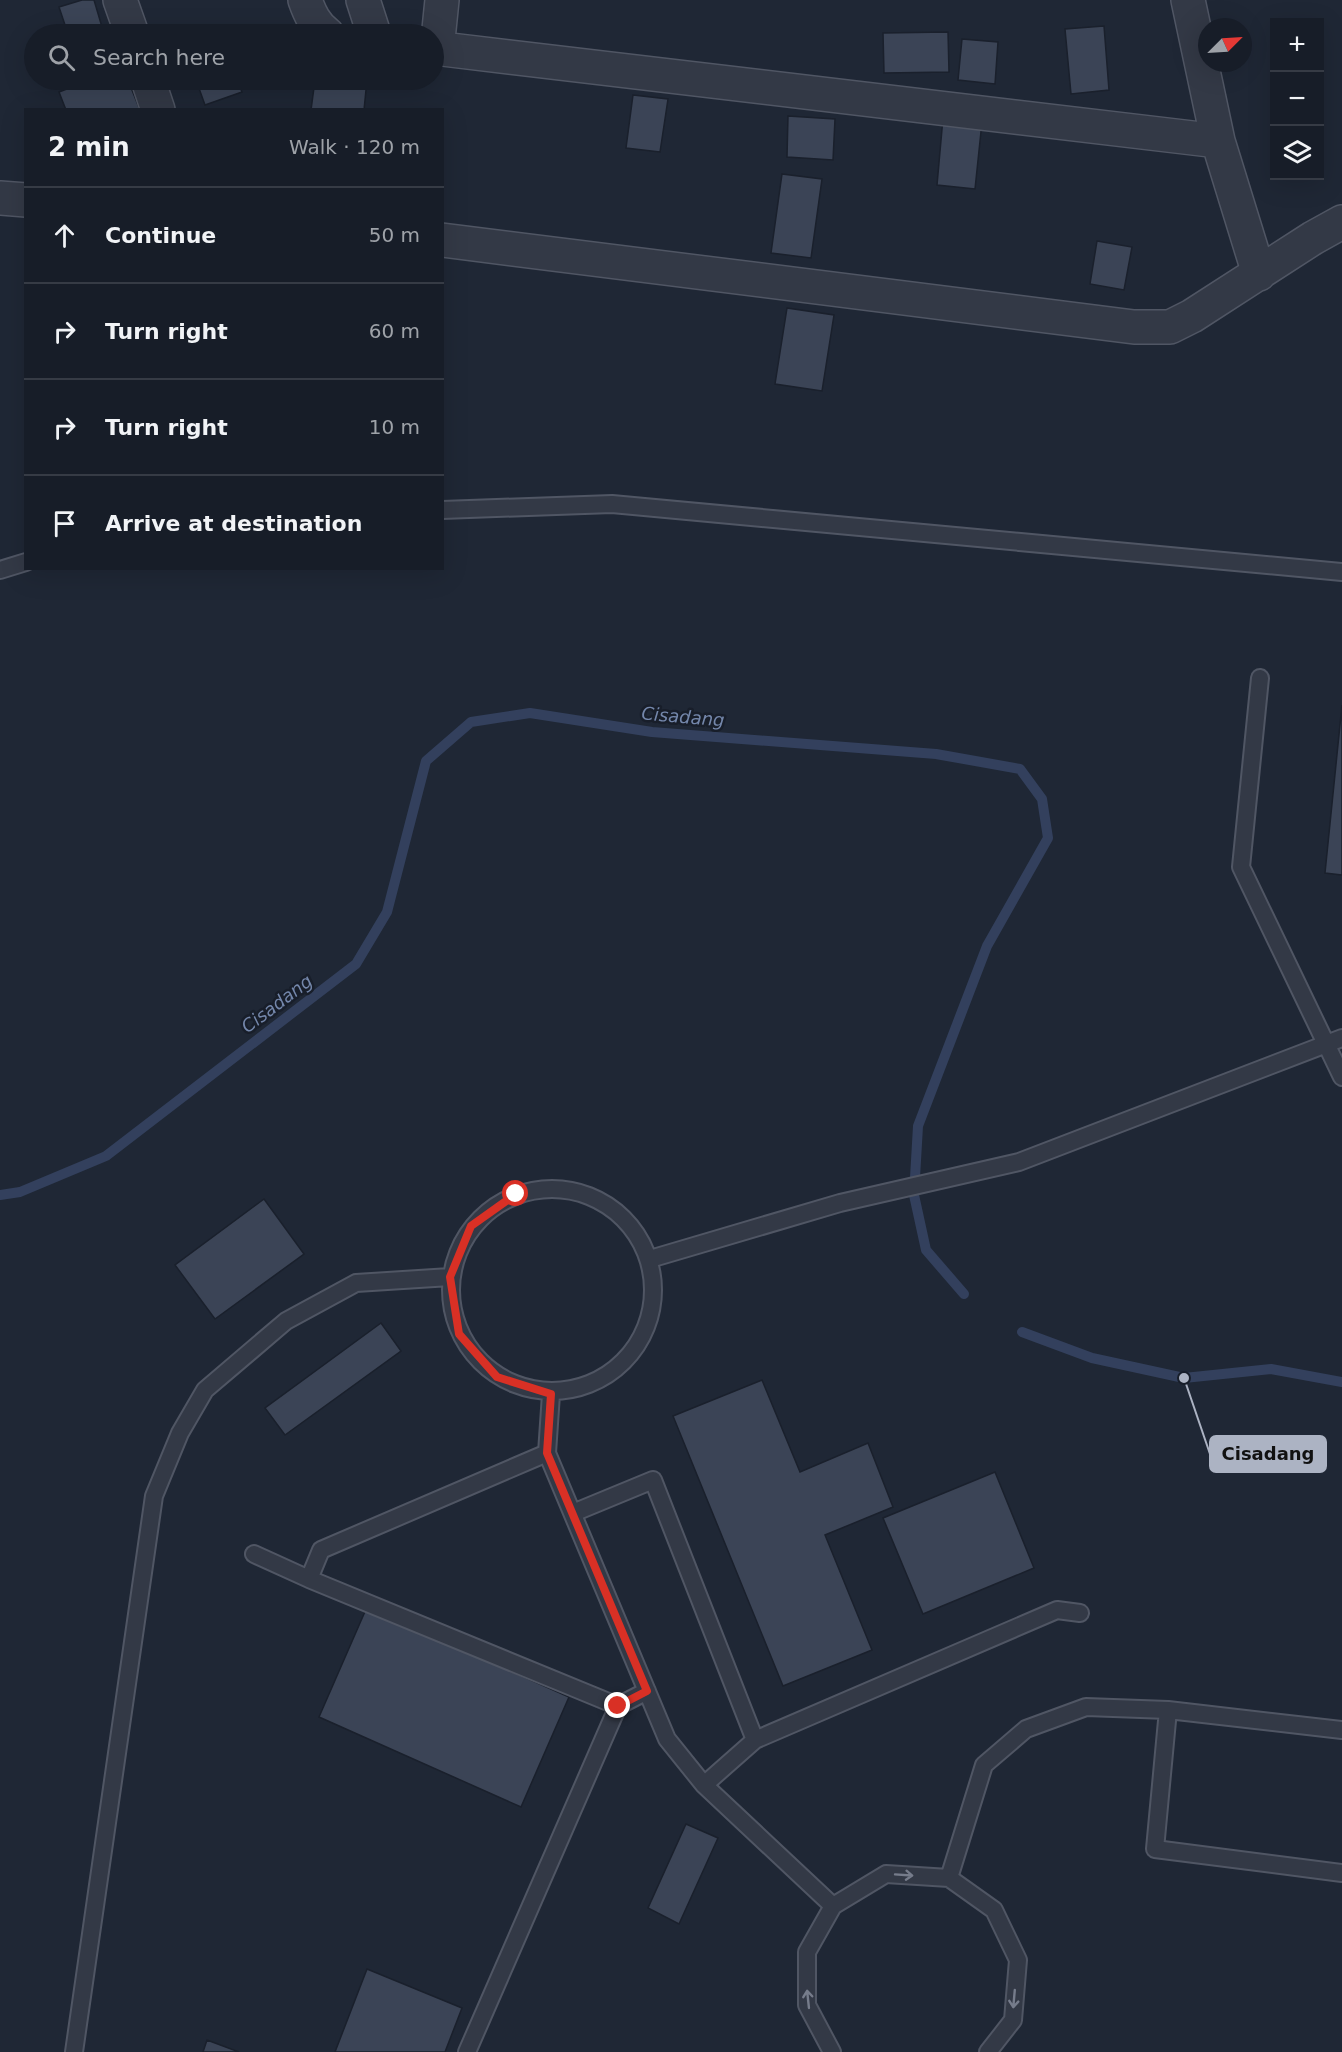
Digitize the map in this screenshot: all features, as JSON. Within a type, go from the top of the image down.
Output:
[{"type":"street","points":[[120,0],[128,24]]},
{"type":"street","points":[[305,0],[310,16],[316,24]]},
{"type":"street","points":[[363,0],[371,24]]},
{"type":"street","points":[[438,24],[442,0]]},
{"type":"street","points":[[1188,0],[1218,141],[1259,274]]},
{"type":"street","points":[[444,49],[1218,141]]},
{"type":"street","points":[[151,90],[157,108]]},
{"type":"street","points":[[0,198],[24,200]]},
{"type":"street","points":[[444,240],[1134,327],[1170,327],[1192,316],[1313,238],[1342,222]]},
{"type":"lane","points":[[444,510],[612,504],[1342,572]]},
{"type":"lane","points":[[0,570],[24,563]]},
{"type":"lane","points":[[1260,678],[1241,867],[1335,1041],[1342,1077]]},
{"type":"lane","points":[[650,1259],[840,1203],[1019,1162],[1335,1041]]},
{"type":"lane","points":[[570,1189],[620,1213],[650,1259],[653,1307],[635,1352],[598,1383],[551,1394],[497,1377],[459,1334],[450,1277],[471,1226],[516,1194],[570,1189]]},
{"type":"lane","points":[[74,2052],[154,1496],[180,1433],[205,1390],[286,1321],[356,1283],[450,1277]]},
{"type":"lane","points":[[551,1394],[547,1453],[667,1739],[704,1785],[833,1906]]},
{"type":"lane","points":[[309,1579],[321,1550],[547,1453]]},
{"type":"lane","points":[[573,1513],[653,1480],[755,1740]]},
{"type":"lane","points":[[254,1554],[309,1579],[618,1706]]},
{"type":"lane","points":[[704,1785],[755,1740],[1057,1611],[1080,1613]]},
{"type":"lane","points":[[467,2052],[618,1706],[647,1691]]},
{"type":"lane","points":[[949,1878],[984,1765],[1026,1729],[1086,1707],[1168,1710],[1342,1730]]},
{"type":"lane","points":[[1168,1710],[1155,1849],[1342,1873]]},
{"type":"lane","points":[[832,2052],[807,2005],[807,1952],[833,1906],[886,1874],[949,1878],[994,1910],[1018,1960],[1012,2020],[988,2052]]},
{"type":"building","points":[[82,0],[94,0],[101,24],[65,24],[59,7]]},
{"type":"building","points":[[1104,26],[1109,90],[1071,94],[1065,29]]},
{"type":"building","points":[[948,32],[949,72],[884,73],[883,33]]},
{"type":"building","points":[[962,39],[998,42],[995,84],[958,80]]},
{"type":"building","points":[[64,90],[132,90],[139,108],[65,108],[59,92]]},
{"type":"building","points":[[200,90],[241,90],[242,92],[205,105]]},
{"type":"building","points":[[314,90],[366,90],[364,108],[311,108]]},
{"type":"building","points":[[633,95],[668,99],[660,152],[626,148]]},
{"type":"building","points":[[788,116],[835,119],[833,160],[787,157]]},
{"type":"building","points":[[943,118],[982,122],[975,189],[937,185]]},
{"type":"building","points":[[782,174],[822,179],[811,258],[771,253]]},
{"type":"building","points":[[1097,241],[1132,247],[1124,290],[1090,284]]},
{"type":"building","points":[[787,308],[834,315],[822,391],[775,384]]},
{"type":"building","points":[[1342,705],[1342,875],[1325,873]]},
{"type":"building","points":[[264,1199],[304,1254],[215,1319],[175,1265]]},
{"type":"building","points":[[381,1323],[401,1351],[285,1435],[265,1408]]},
{"type":"building","points":[[762,1380],[800,1472],[868,1443],[893,1507],[825,1535],[872,1650],[783,1686],[673,1416]]},
{"type":"building","points":[[995,1472],[1034,1568],[923,1614],[883,1518]]},
{"type":"building","points":[[367,1607],[569,1697],[521,1807],[319,1717]]},
{"type":"building","points":[[686,1824],[718,1838],[679,1924],[648,1908]]},
{"type":"building","points":[[367,1969],[462,2008],[445,2052],[335,2052]]},
{"type":"building","points":[[207,2040],[239,2052],[203,2052]]},
{"type":"waterway","name":"Cisadang","points":[[0,1195],[20,1192],[106,1156],[356,964],[387,912],[426,761],[471,722],[530,713],[652,732],[936,754],[1020,769],[1042,799],[1048,838],[987,946],[918,1126],[914,1195],[926,1250],[964,1294]]},
{"type":"waterway","name":"Cisadang","points":[[1022,1332],[1092,1358],[1184,1378],[1271,1369],[1342,1382]]},
{"type":"place","name":"Cisadang","points":[[1184,1378]]},
{"type":"route","points":[[516,1194],[471,1226],[450,1277],[459,1334],[497,1377],[551,1394],[547,1453],[647,1691],[618,1706]]}]
